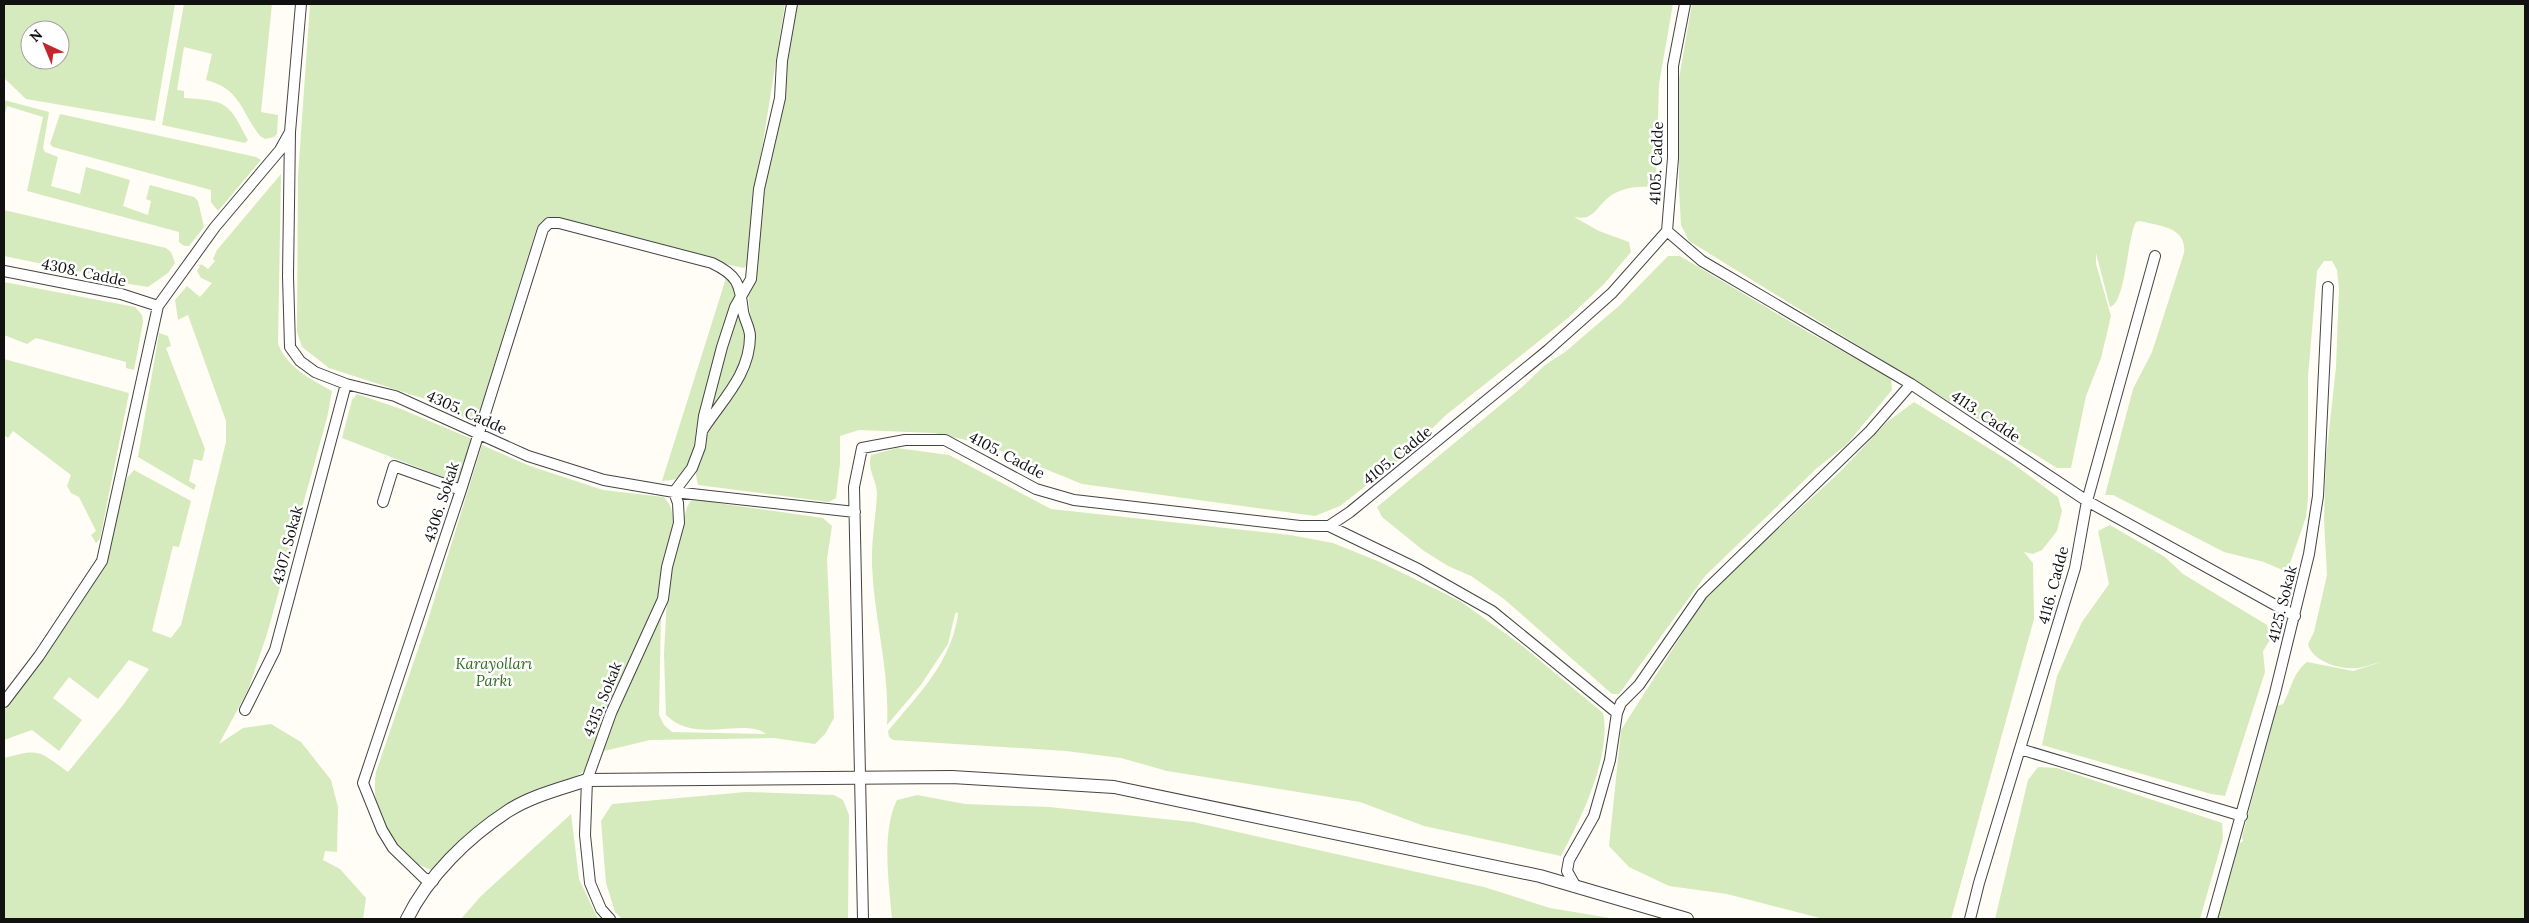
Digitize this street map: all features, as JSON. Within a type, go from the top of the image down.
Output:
[{"type":"street","name":"4305. Cadde","points":[[301,4],[290,132],[288,276],[290,347],[300,361],[315,372],[346,384],[395,396],[528,456],[604,480],[674,492],[855,512]]},
{"type":"street","points":[[674,492],[692,468],[700,447],[704,416],[722,347],[735,307],[751,279],[754,266],[758,189],[780,98],[782,61],[792,4]]},
{"type":"street","name":"4105. Cadde","points":[[855,512],[854,486],[862,448],[905,440],[945,440],[1036,489],[1074,500],[1300,526],[1329,526],[1371,496],[1548,350],[1612,292],[1667,231],[1673,158],[1673,66],[1684,4]]},
{"type":"street","points":[[4,702],[39,656],[102,562],[158,306],[215,227],[280,150],[290,132]]},
{"type":"street","name":"4306. Sokak","points":[[433,881],[424,878],[393,848],[382,830],[363,782],[461,490],[543,229],[549,223],[559,223],[712,263],[731,272],[738,282],[741,296]]},
{"type":"street","name":"4113. Cadde","points":[[1667,231],[1702,261],[1911,384],[2087,501],[2295,616]]},
{"type":"street","name":"4116. Cadde","points":[[1970,919],[2075,568],[2087,501],[2155,256]]},
{"type":"street","name":"4308. Cadde","points":[[4,271],[121,294],[158,306]]},
{"type":"street","name":"4125. Sokak","points":[[2212,919],[2242,816],[2295,616],[2309,554],[2318,496],[2328,287]]},
{"type":"street","points":[[702,432],[739,378],[748,354],[750,335],[741,296]]},
{"type":"street","name":"4307. Sokak","points":[[245,710],[275,650],[346,384]]},
{"type":"street","points":[[1576,887],[1567,871],[1569,860],[1594,816],[1610,760],[1617,713],[1621,703],[1639,685],[1702,594],[1870,431],[1911,384]]},
{"type":"street","points":[[383,502],[394,466],[461,490]]},
{"type":"street","name":"4315. Sokak","points":[[610,919],[601,909],[590,883],[585,835],[587,780],[611,713],[663,599],[667,567],[679,523],[678,503],[674,492]]},
{"type":"street","points":[[855,512],[863,919]]},
{"type":"street","points":[[1329,526],[1418,569],[1492,611],[1617,713]]},
{"type":"street","points":[[2020,749],[2242,816]]},
{"type":"street","points":[[407,919],[433,881],[460,848],[509,810],[543,794],[587,780],[952,777],[1114,787],[1540,876],[1687,919]]},
{"type":"green space","points":[[4,4],[175,4],[155,121],[26,99],[4,78]]},
{"type":"green space","points":[[184,4],[272,4],[261,112],[278,115],[277,134],[274,137],[265,139],[260,136],[233,95],[218,84],[206,80],[212,54],[184,47],[177,90],[184,91],[184,98],[210,100],[225,106],[236,118],[248,140],[245,143],[162,125]]},
{"type":"green space","points":[[310,4],[785,4],[753,205],[750,262],[744,268],[642,239],[554,218],[542,221],[537,227],[476,423],[425,399],[329,368],[302,347],[297,332],[298,176]]},
{"type":"green space","points":[[792,4],[1673,4],[1659,84],[1656,183],[1650,187],[1634,187],[1618,192],[1604,201],[1594,213],[1581,218],[1574,217],[1599,231],[1629,242],[1631,252],[1604,284],[1568,318],[1446,415],[1403,457],[1340,506],[1315,516],[1082,484],[984,444],[934,433],[859,430],[840,436],[840,464],[836,498],[829,502],[698,485],[695,470],[711,423],[730,400],[748,364],[753,339],[748,295]]},
{"type":"green space","points":[[1692,4],[2525,4],[2525,919],[2217,919],[2236,846],[2243,841],[2242,837],[2277,706],[2283,704],[2298,671],[2307,662],[2353,671],[2381,662],[2358,668],[2344,668],[2328,664],[2315,656],[2308,644],[2314,632],[2327,575],[2324,519],[2326,459],[2336,367],[2339,289],[2337,270],[2332,261],[2324,261],[2317,271],[2308,377],[2308,499],[2306,517],[2287,572],[2264,562],[2224,552],[2113,495],[2105,495],[2133,389],[2152,352],[2184,253],[2184,244],[2181,238],[2171,229],[2140,221],[2136,222],[2130,241],[2120,294],[2115,303],[2110,307],[2096,253],[2096,264],[2111,316],[2101,358],[2086,396],[2071,468],[2057,468],[1689,241],[1681,225],[1679,190],[1679,78]]},
{"type":"green space","points":[[4,100],[49,112],[43,148],[45,152],[58,157],[51,186],[80,194],[86,167],[130,180],[123,206],[148,215],[151,201],[146,199],[150,185],[194,197],[198,201],[204,227],[189,246],[184,246],[179,242],[179,232],[27,191],[43,117],[7,106],[4,117]]},
{"type":"green space","points":[[60,114],[256,157],[261,160],[218,211],[211,202],[211,190],[53,147],[50,144]]},
{"type":"green space","points":[[281,174],[278,344],[288,360],[300,372],[332,391],[327,418],[267,634],[248,690],[219,744],[243,728],[271,724],[301,742],[331,780],[338,807],[337,852],[325,851],[323,860],[340,869],[366,898],[363,919],[4,919],[4,758],[32,752],[39,753],[68,772],[123,705],[149,669],[129,660],[98,699],[69,677],[53,698],[82,720],[59,751],[32,730],[4,740],[4,711],[71,619],[101,571],[127,478],[134,470],[191,501],[179,547],[173,546],[152,631],[171,638],[181,625],[226,442],[226,421],[188,315],[178,320],[175,300],[187,286],[200,297],[212,283],[201,278],[197,271],[201,264],[208,269],[215,261],[213,259],[217,250]]},
{"type":"green space","points":[[4,210],[166,248],[171,252],[175,263],[168,273],[148,287],[104,280],[91,274],[4,256]]},
{"type":"green space","points":[[1668,256],[1680,256],[1808,332],[1891,378],[1892,390],[1846,445],[1817,468],[1705,576],[1619,694],[1612,694],[1504,599],[1471,576],[1448,566],[1424,551],[1382,517],[1377,507],[1521,388],[1545,365],[1565,352],[1620,305]]},
{"type":"green space","points":[[727,275],[735,288],[735,296],[703,423],[686,468],[676,479],[662,481]]},
{"type":"green space","points":[[4,282],[135,307],[142,315],[143,322],[134,370],[126,368],[126,362],[36,338],[27,344],[4,335]]},
{"type":"green space","points":[[737,316],[740,318],[748,342],[740,370],[708,416],[719,370]]},
{"type":"green space","points":[[159,333],[168,336],[171,346],[166,348],[205,449],[202,461],[194,459],[189,481],[196,485],[194,490],[138,457]]},
{"type":"green space","points":[[4,359],[129,393],[100,539],[96,543],[91,535],[96,531],[79,497],[71,493],[67,486],[71,475],[13,431],[8,438],[4,435]]},
{"type":"green space","points":[[357,394],[401,409],[472,439],[458,483],[342,438],[352,400]]},
{"type":"green space","points":[[1914,402],[2011,462],[2058,497],[2062,511],[2057,531],[2042,550],[2033,554],[2024,552],[2033,563],[2034,619],[1951,919],[1824,919],[1727,894],[1669,886],[1629,867],[1609,846],[1621,730],[1714,587],[1839,473],[1887,422]]},
{"type":"green space","name":"Karayolları Parkı","points":[[482,445],[530,466],[603,490],[664,497],[670,505],[674,520],[665,556],[658,603],[584,771],[567,782],[546,788],[435,871],[407,857],[387,833],[376,804],[376,772],[427,623]]},
{"type":"green space","points":[[897,448],[949,455],[1051,509],[1290,535],[1333,543],[1380,562],[1460,601],[1520,644],[1603,713],[1605,730],[1599,767],[1585,806],[1561,856],[1424,826],[1360,802],[1167,771],[1121,758],[1066,751],[893,740],[889,737],[888,731],[932,677],[941,663],[949,648],[958,614],[957,612],[955,614],[948,644],[920,686],[887,725],[884,665],[873,585],[872,547],[877,493],[870,461],[871,455]]},
{"type":"green space","points":[[693,497],[717,503],[823,518],[832,526],[827,559],[834,718],[825,734],[815,744],[774,738],[650,740],[600,752],[618,703],[661,615],[659,715],[664,725],[672,732],[766,734],[745,728],[705,730],[691,728],[678,724],[666,715],[664,654],[668,578],[687,507]]},
{"type":"green space","points":[[2110,525],[2165,557],[2183,574],[2267,625],[2270,640],[2263,651],[2265,672],[2225,796],[2211,794],[2042,745],[2057,676],[2082,622],[2109,584],[2098,531]]},
{"type":"green space","points":[[2038,767],[2057,768],[2222,823],[2223,838],[2200,919],[1995,919],[2028,780]]},
{"type":"green space","points":[[746,792],[834,795],[843,800],[849,815],[848,919],[622,919],[615,912],[606,883],[601,821],[612,804]]},
{"type":"green space","points":[[917,795],[965,804],[1049,807],[1193,822],[1484,887],[1550,908],[1616,919],[892,919],[887,858],[889,827],[897,800]]},
{"type":"green space","points":[[571,814],[579,879],[598,919],[461,919],[481,896]]}]
